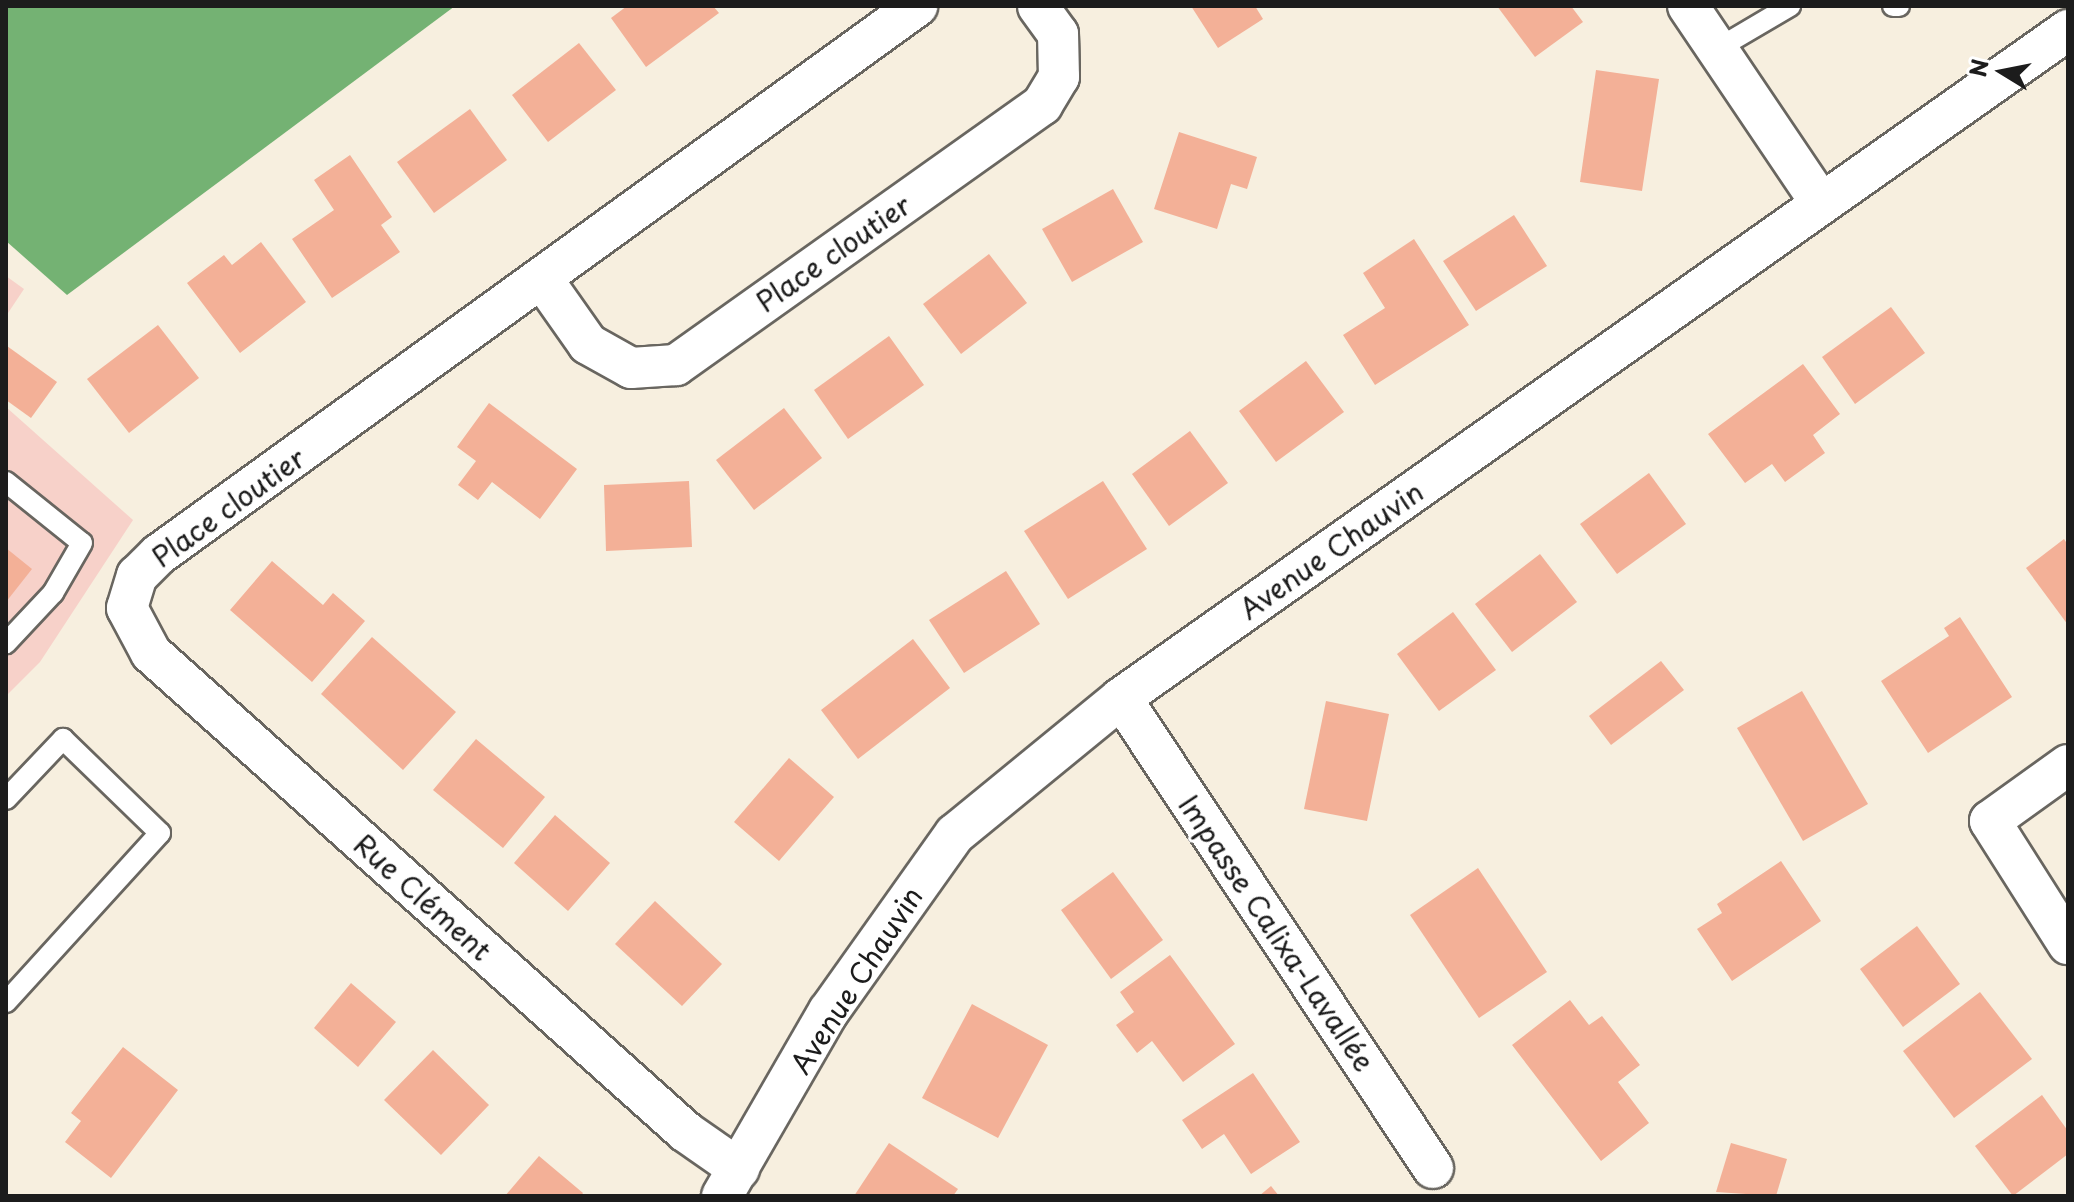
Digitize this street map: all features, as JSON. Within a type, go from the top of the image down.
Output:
[{"type":"street","name":"Place cloutier","points":[[127,608],[137,576],[152,560],[543,280],[917,6]]},
{"type":"street","name":"Place cloutier","points":[[543,280],[588,344],[631,368],[676,365],[1042,105],[1059,77],[1058,34],[1038,6]]},
{"type":"street","points":[[1688,6],[1821,203]]},
{"type":"street","name":"Avenue Chauvin","points":[[730,1183],[829,1011],[955,834],[1121,698],[2068,30]]},
{"type":"street","name":"Rue Clément","points":[[127,608],[151,653],[686,1132],[730,1183]]},
{"type":"street","name":"Impasse Calixa-Lavallée","points":[[1121,698],[1433,1168]]},
{"type":"street","points":[[2068,765],[1990,821],[2068,944]]},
{"type":"lane","points":[[1717,49],[1790,6]]},
{"type":"lane","points":[[1893,6],[1899,6]]},
{"type":"lane","points":[[6,482],[82,543],[53,593],[6,643]]},
{"type":"lane","points":[[6,799],[63,739],[160,833],[6,1002]]},
{"type":"shaded area","points":[[6,276],[24,289],[6,316]]},
{"type":"shaded area","points":[[6,407],[133,520],[40,662],[6,696]]},
{"type":"green space","points":[[6,6],[455,6],[67,295],[6,241]]},
{"type":"building","points":[[627,6],[713,6],[719,13],[646,67],[611,18]]},
{"type":"building","points":[[1191,6],[1255,6],[1263,19],[1218,48]]},
{"type":"building","points":[[1497,6],[1571,6],[1583,22],[1535,57]]},
{"type":"building","points":[[579,43],[616,90],[548,142],[512,95]]},
{"type":"building","points":[[1596,70],[1659,79],[1642,191],[1580,182]]},
{"type":"building","points":[[470,109],[507,160],[434,213],[397,162]]},
{"type":"building","points":[[1179,132],[1257,157],[1247,189],[1231,184],[1217,229],[1154,209]]},
{"type":"building","points":[[350,155],[392,217],[381,225],[400,252],[332,298],[292,239],[334,210],[314,180]]},
{"type":"building","points":[[1113,189],[1143,242],[1072,282],[1042,229]]},
{"type":"building","points":[[1514,215],[1547,266],[1476,311],[1443,261]]},
{"type":"building","points":[[1414,239],[1469,325],[1375,385],[1343,335],[1385,308],[1363,273]]},
{"type":"building","points":[[261,242],[306,302],[240,353],[187,283],[224,255],[232,265]]},
{"type":"building","points":[[989,254],[1027,303],[961,354],[923,304]]},
{"type":"building","points":[[1891,307],[1925,353],[1855,404],[1822,357]]},
{"type":"building","points":[[158,325],[199,378],[129,433],[87,379]]},
{"type":"building","points":[[889,336],[924,385],[848,439],[814,390]]},
{"type":"building","points":[[7,346],[57,382],[31,418],[6,400]]},
{"type":"building","points":[[1306,361],[1344,412],[1276,462],[1239,411]]},
{"type":"building","points":[[1803,364],[1840,414],[1813,435],[1825,453],[1785,482],[1772,464],[1745,483],[1708,434]]},
{"type":"building","points":[[489,403],[577,469],[540,519],[492,482],[478,500],[458,485],[476,461],[457,447]]},
{"type":"building","points":[[784,408],[822,458],[754,510],[716,460]]},
{"type":"building","points":[[1190,431],[1228,483],[1169,526],[1132,474]]},
{"type":"building","points":[[1649,473],[1686,524],[1617,574],[1580,524]]},
{"type":"building","points":[[689,481],[692,547],[606,551],[604,485]]},
{"type":"building","points":[[1103,481],[1147,549],[1068,599],[1024,531]]},
{"type":"building","points":[[2064,539],[2068,545],[2068,625],[2026,568]]},
{"type":"building","points":[[6,548],[32,569],[6,602]]},
{"type":"building","points":[[1540,554],[1577,602],[1512,652],[1475,604]]},
{"type":"building","points":[[272,561],[323,605],[333,593],[365,621],[312,682],[230,610]]},
{"type":"building","points":[[1006,571],[1040,624],[964,673],[929,620]]},
{"type":"building","points":[[1453,612],[1496,670],[1439,711],[1397,654]]},
{"type":"building","points":[[1960,617],[2012,697],[1928,753],[1881,681],[1949,636],[1944,628]]},
{"type":"building","points":[[372,637],[456,712],[403,770],[321,694]]},
{"type":"building","points":[[913,639],[950,688],[858,759],[821,710]]},
{"type":"building","points":[[1661,661],[1684,690],[1611,745],[1589,716]]},
{"type":"building","points":[[1802,691],[1868,804],[1803,841],[1737,728]]},
{"type":"building","points":[[1326,701],[1389,714],[1367,821],[1304,809]]},
{"type":"building","points":[[476,739],[545,797],[503,848],[433,790]]},
{"type":"building","points":[[789,758],[834,797],[779,861],[734,822]]},
{"type":"building","points":[[555,815],[610,863],[568,911],[514,863]]},
{"type":"building","points":[[1781,861],[1821,921],[1732,981],[1697,929],[1722,913],[1717,904]]},
{"type":"building","points":[[1478,868],[1547,972],[1479,1018],[1410,915]]},
{"type":"building","points":[[1113,872],[1163,940],[1111,979],[1061,910]]},
{"type":"building","points":[[655,901],[722,964],[682,1006],[615,944]]},
{"type":"building","points":[[1917,926],[1960,984],[1903,1027],[1860,969]]},
{"type":"building","points":[[1170,955],[1235,1044],[1183,1082],[1152,1041],[1137,1053],[1116,1025],[1134,1012],[1120,992]]},
{"type":"building","points":[[351,983],[396,1022],[358,1067],[314,1028]]},
{"type":"building","points":[[1980,992],[2032,1059],[1954,1118],[1903,1051]]},
{"type":"building","points":[[1570,1000],[1589,1025],[1602,1016],[1640,1065],[1618,1082],[1649,1123],[1601,1161],[1512,1045]]},
{"type":"building","points":[[972,1004],[1048,1045],[998,1138],[922,1098]]},
{"type":"building","points":[[123,1047],[178,1090],[111,1178],[65,1142],[81,1121],[71,1113]]},
{"type":"building","points":[[433,1050],[489,1105],[441,1155],[384,1100]]},
{"type":"building","points":[[1253,1073],[1300,1142],[1251,1174],[1224,1134],[1202,1149],[1182,1120]]},
{"type":"building","points":[[2042,1095],[2068,1131],[2068,1154],[2013,1196],[1975,1146]]},
{"type":"building","points":[[889,1143],[958,1189],[953,1196],[854,1196]]},
{"type":"building","points":[[1731,1143],[1787,1159],[1776,1196],[1716,1192]]},
{"type":"building","points":[[539,1156],[583,1193],[581,1196],[505,1196]]},
{"type":"building","points":[[1271,1186],[1279,1196],[1259,1196]]}]
